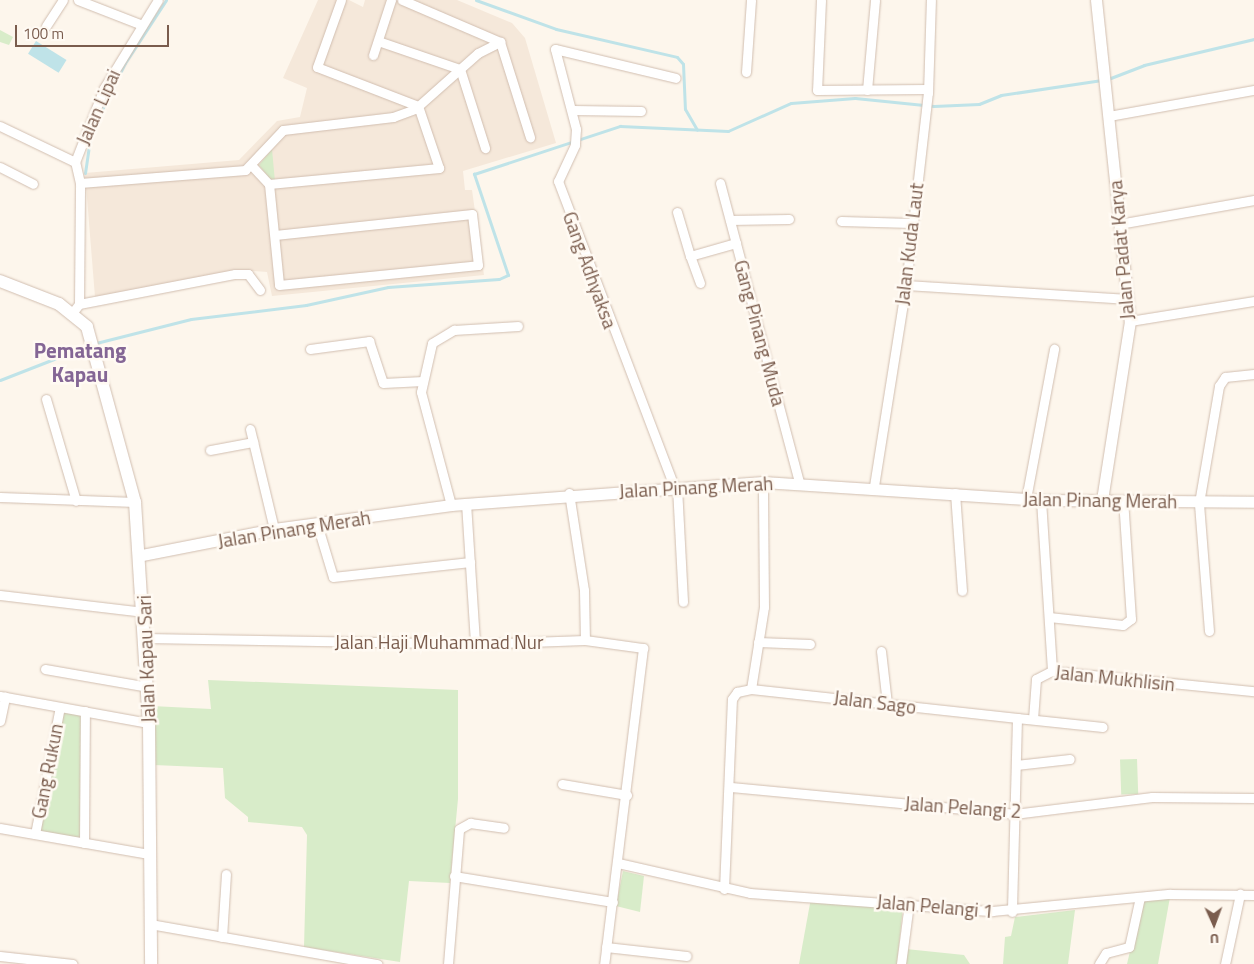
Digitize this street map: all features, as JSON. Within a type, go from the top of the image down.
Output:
[{"type":"main road","points":[[0,281],[76,308]]},
{"type":"main road","name":"Jalan Kapau Sari","points":[[76,308],[91,335],[135,502],[142,555],[149,723],[151,964]]},
{"type":"street","points":[[46,26],[63,0]]},
{"type":"street","points":[[78,0],[142,25]]},
{"type":"street","name":"Jalan Lipai","points":[[76,308],[80,183],[75,162],[100,95],[158,0]]},
{"type":"street","points":[[341,0],[317,67],[418,106]]},
{"type":"street","points":[[374,55],[391,0]]},
{"type":"street","points":[[402,0],[500,42],[530,137]]},
{"type":"street","points":[[746,72],[751,0]]},
{"type":"street","points":[[821,0],[817,90],[928,91]]},
{"type":"street","points":[[867,90],[875,0]]},
{"type":"street","name":"Jalan Kuda Laut","points":[[874,486],[906,285],[911,223],[928,91],[931,0]]},
{"type":"street","name":"Jalan Padat Karya","points":[[1096,0],[1130,322],[1102,499]]},
{"type":"street","points":[[378,41],[460,69]]},
{"type":"street","points":[[80,183],[252,166],[283,130],[393,117],[418,106],[460,69],[500,42]]},
{"type":"street","name":"Gang Adhyaksa","points":[[676,78],[555,50],[573,110],[576,130],[575,145],[558,181],[676,487],[683,602]]},
{"type":"street","points":[[460,69],[485,148]]},
{"type":"street","points":[[1109,116],[1254,90]]},
{"type":"street","points":[[269,184],[439,168],[418,106]]},
{"type":"street","points":[[573,110],[640,111]]},
{"type":"street","points":[[0,126],[75,162]]},
{"type":"street","points":[[252,166],[269,184],[279,285],[478,265],[472,214],[275,235]]},
{"type":"street","points":[[0,167],[33,184]]},
{"type":"street","name":"Gang Pinang Muda","points":[[720,183],[799,483]]},
{"type":"street","points":[[1119,224],[1254,200]]},
{"type":"street","points":[[677,212],[700,282]]},
{"type":"street","points":[[730,220],[743,217],[789,219]]},
{"type":"street","points":[[841,221],[911,223]]},
{"type":"street","points":[[690,256],[736,242]]},
{"type":"street","points":[[76,308],[235,274],[248,274],[260,290]]},
{"type":"street","points":[[906,285],[1129,299]]},
{"type":"street","points":[[1130,322],[1254,301]]},
{"type":"street","points":[[451,505],[421,392],[432,343],[442,335],[518,326]]},
{"type":"street","points":[[310,349],[369,341],[383,383],[423,381]]},
{"type":"street","points":[[1026,499],[1054,349]]},
{"type":"street","points":[[1209,631],[1199,503],[1220,381],[1254,374]]},
{"type":"street","points":[[46,399],[76,501]]},
{"type":"street","points":[[250,429],[274,529]]},
{"type":"street","points":[[210,450],[253,442]]},
{"type":"street","points":[[724,889],[731,787],[732,698],[737,692],[751,689],[764,607],[763,482]]},
{"type":"street","name":"Jalan Pinang Merah","points":[[142,555],[274,529],[466,503],[569,493],[763,482],[874,486],[1041,500],[1102,499],[1199,503],[1254,502]]},
{"type":"street","points":[[569,493],[584,590],[585,640]]},
{"type":"street","points":[[955,493],[962,591]]},
{"type":"street","points":[[0,497],[135,502]]},
{"type":"street","points":[[1041,500],[1052,671]]},
{"type":"street","points":[[1049,617],[1123,625],[1131,619],[1123,500]]},
{"type":"street","points":[[466,503],[476,644]]},
{"type":"street","points":[[317,524],[333,577],[470,562]]},
{"type":"street","points":[[0,595],[144,612]]},
{"type":"street","name":"Jalan Haji Muhammad Nur","points":[[145,638],[476,644],[585,640],[643,648],[627,795]]},
{"type":"street","points":[[758,642],[810,644]]},
{"type":"street","points":[[881,651],[887,704]]},
{"type":"street","points":[[45,669],[148,687]]},
{"type":"street","name":"Jalan Mukhlisin","points":[[1033,719],[1036,679],[1052,671],[1254,691]]},
{"type":"street","name":"Jalan Sago","points":[[751,689],[1017,718]]},
{"type":"street","points":[[0,721],[3,696],[149,723]]},
{"type":"street","name":"Gang Rukun","points":[[35,834],[60,707]]},
{"type":"street","points":[[84,843],[85,712]]},
{"type":"street","points":[[1012,912],[1017,718],[1104,726]]},
{"type":"street","points":[[1016,765],[1070,759]]},
{"type":"street","points":[[562,784],[627,795],[604,964]]},
{"type":"street","name":"Jalan Pelangi 2","points":[[731,787],[1014,814],[1152,797],[1254,798]]},
{"type":"street","points":[[448,964],[459,829],[470,823],[504,828]]},
{"type":"street","points":[[0,828],[149,854]]},
{"type":"street","name":"Jalan Pelangi 1","points":[[618,863],[724,889],[1012,912],[1140,897],[1254,895]]},
{"type":"street","points":[[222,937],[226,874]]},
{"type":"street","points":[[454,876],[613,902]]},
{"type":"street","points":[[1225,964],[1240,894]]},
{"type":"street","points":[[1099,964],[1106,953],[1129,946],[1140,897]]},
{"type":"street","points":[[900,964],[909,903]]},
{"type":"street","points":[[150,924],[378,964]]},
{"type":"street","points":[[606,946],[686,956]]},
{"type":"street","points":[[0,956],[73,964]]},
{"type":"shaded area","points":[[318,0],[349,0],[363,7],[365,0],[457,0],[512,23],[525,38],[556,143],[463,171],[465,190],[472,190],[484,275],[272,296],[267,272],[239,270],[95,297],[85,173],[239,160],[277,121],[300,117],[307,88],[283,78]]},
{"type":"green space","points":[[0,30],[13,37],[9,45],[0,42]]},
{"type":"green space","points":[[272,149],[275,182],[272,182],[259,165]]},
{"type":"green space","points":[[208,680],[458,690],[458,799],[450,883],[409,881],[400,962],[304,947],[307,835],[302,827],[248,822],[248,817],[225,798],[223,768],[154,765],[152,706],[211,709]]},
{"type":"green space","points":[[60,707],[85,711],[84,843],[35,834]]},
{"type":"green space","points":[[1137,759],[1138,794],[1121,795],[1120,760]]},
{"type":"green space","points":[[623,871],[644,876],[640,912],[616,906]]},
{"type":"green space","points":[[1170,897],[1158,964],[1127,964],[1142,901]]},
{"type":"green space","points":[[811,898],[903,907],[897,964],[799,964]]},
{"type":"green space","points":[[1075,910],[1068,964],[1003,964],[1005,937],[1011,936],[1015,917]]},
{"type":"green space","points":[[906,949],[964,955],[970,964],[904,964]]},
{"type":"water","points":[[36,41],[67,60],[59,73],[28,54]]},
{"type":"waterway","points":[[85,173],[91,132],[125,63],[166,0]]},
{"type":"waterway","points":[[476,0],[556,29],[677,57],[683,64],[685,109],[697,130]]},
{"type":"waterway","points":[[1108,79],[1144,65],[1254,39]]},
{"type":"waterway","points":[[96,343],[191,319],[306,305],[388,287],[499,279],[508,275],[474,174],[620,126],[728,131],[791,103],[855,98],[934,106],[979,104],[1001,95],[1102,80]]},
{"type":"waterway","points":[[0,380],[90,345]]},
{"type":"district","name":"Pematang Kapau","points":[[80,362]]}]
